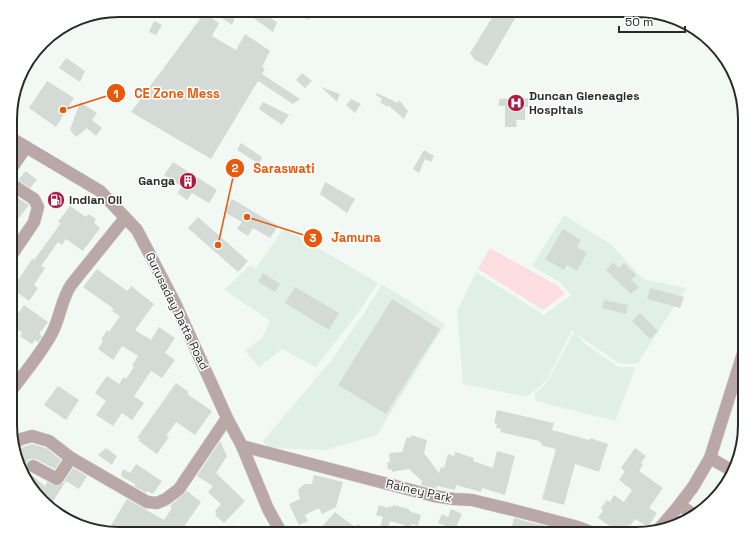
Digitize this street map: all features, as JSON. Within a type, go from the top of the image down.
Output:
[{"type":"street","name":"Gurusaday Datta Road","points":[[17,142],[100,191],[137,230],[175,303],[227,418],[242,446],[265,503],[278,527]]},
{"type":"street","points":[[17,160],[26,147]]},
{"type":"street","points":[[17,188],[34,199],[38,207],[34,222],[17,247]]},
{"type":"street","points":[[17,383],[47,342],[57,320],[64,297],[71,285],[125,218]]},
{"type":"street","points":[[664,523],[680,505],[710,458],[738,370]]},
{"type":"street","points":[[18,440],[32,436],[49,441],[71,458],[147,502],[157,503],[166,499],[179,489],[227,418]]},
{"type":"street","name":"Rainey Park","points":[[242,446],[434,496],[472,500],[578,527]]},
{"type":"street","points":[[33,466],[56,479],[71,458]]},
{"type":"street","points":[[710,458],[728,469]]},
{"type":"street","points":[[680,505],[690,511]]},
{"type":"shaded area","points":[[564,215],[612,245],[643,279],[686,288],[638,363],[620,364],[576,334],[584,343],[618,367],[636,367],[615,421],[536,401],[534,394],[547,382],[574,332],[572,330],[547,380],[527,397],[463,384],[457,311],[476,272],[544,315],[571,295],[560,282],[532,266]]},
{"type":"shaded area","points":[[284,228],[378,283],[361,309],[316,367],[282,349],[259,367],[245,351],[262,338],[270,321],[224,290],[250,265],[255,269]]},
{"type":"shaded area","points":[[490,248],[558,286],[565,294],[543,310],[478,269]]},
{"type":"shaded area","points":[[382,284],[445,324],[377,435],[325,450],[268,448],[263,441],[330,362],[363,315]]},
{"type":"building","points":[[197,17],[210,17],[219,23],[212,36],[236,50],[245,34],[270,51],[262,67],[265,69],[262,74],[300,99],[293,104],[258,81],[211,159],[131,112],[200,19]]},
{"type":"building","points":[[220,17],[235,17],[232,25]]},
{"type":"building","points":[[252,17],[269,17],[277,22],[273,32]]},
{"type":"building","points":[[303,17],[310,17],[308,20]]},
{"type":"building","points":[[493,17],[516,17],[487,66],[475,60],[470,53]]},
{"type":"building","points":[[154,21],[162,25],[156,35],[149,32]]},
{"type":"building","points":[[66,58],[85,71],[80,82],[59,68]]},
{"type":"building","points":[[302,73],[312,81],[305,88],[296,80]]},
{"type":"building","points":[[47,81],[74,98],[56,127],[29,108]]},
{"type":"building","points":[[321,87],[340,94],[337,102]]},
{"type":"building","points":[[377,93],[398,103],[399,100],[408,111],[404,119],[388,105],[387,107],[380,102],[382,99],[376,95]]},
{"type":"building","points":[[528,98],[528,107],[525,107],[525,120],[516,120],[517,127],[505,127],[505,106],[499,106],[499,99]]},
{"type":"building","points":[[351,99],[361,104],[355,113],[346,105]]},
{"type":"building","points":[[80,102],[97,113],[92,120],[102,128],[96,136],[87,128],[76,137],[70,130]]},
{"type":"building","points":[[263,102],[289,115],[282,125],[259,109]]},
{"type":"building","points":[[241,143],[262,157],[259,164],[237,150]]},
{"type":"building","points":[[424,150],[434,156],[431,162],[425,159],[419,173],[413,169]]},
{"type":"building","name":"Ganga","points":[[173,162],[217,190],[209,203],[192,193],[187,200],[177,193],[182,187],[164,175]]},
{"type":"building","points":[[26,171],[37,180],[30,188],[18,180]]},
{"type":"building","points":[[325,182],[355,199],[347,213],[320,194]]},
{"type":"building","points":[[17,197],[29,205],[17,220]]},
{"type":"building","points":[[232,199],[278,226],[270,238],[253,228],[248,236],[237,229],[242,222],[224,212]]},
{"type":"building","points":[[70,206],[86,217],[88,214],[96,219],[94,223],[100,228],[83,251],[66,239],[62,245],[58,242],[41,266],[45,268],[34,285],[38,288],[29,301],[17,293],[17,282],[32,259],[34,260],[61,223],[58,222]]},
{"type":"building","points":[[198,217],[248,261],[238,272],[188,228]]},
{"type":"building","points":[[563,229],[581,240],[577,247],[587,253],[577,271],[567,265],[564,270],[545,259]]},
{"type":"building","points":[[613,262],[619,268],[624,263],[636,275],[631,280],[639,287],[631,294],[606,270]]},
{"type":"building","points":[[97,269],[127,291],[131,286],[154,304],[135,330],[151,340],[159,327],[175,338],[165,353],[175,360],[162,378],[151,371],[134,396],[144,403],[132,420],[122,413],[113,426],[96,415],[106,401],[95,393],[107,376],[119,384],[124,377],[126,379],[134,367],[132,366],[138,356],[122,346],[113,360],[98,349],[107,330],[109,332],[120,316],[112,311],[114,309],[83,287]]},
{"type":"building","points":[[263,273],[280,284],[275,292],[258,282]]},
{"type":"building","points":[[295,287],[339,313],[329,330],[285,303]]},
{"type":"building","points":[[650,288],[684,297],[680,308],[647,299]]},
{"type":"building","points":[[392,299],[440,329],[386,414],[338,385]]},
{"type":"building","points":[[604,300],[628,305],[626,314],[602,308]]},
{"type":"building","points":[[24,305],[48,322],[39,334],[42,336],[38,342],[35,340],[32,344],[20,336],[22,333],[17,329],[17,315]]},
{"type":"building","points":[[640,313],[658,331],[650,339],[632,321]]},
{"type":"building","points":[[176,383],[189,392],[187,394],[212,411],[195,435],[176,422],[166,436],[169,437],[157,454],[137,438]]},
{"type":"building","points":[[58,386],[79,400],[66,420],[44,405]]},
{"type":"building","points":[[497,410],[554,423],[552,430],[589,440],[590,438],[608,444],[599,472],[575,464],[564,505],[542,499],[556,449],[543,446],[539,441],[500,432],[501,429],[496,428],[497,424],[494,423]]},
{"type":"building","points":[[411,435],[427,440],[424,453],[439,473],[441,467],[444,468],[448,454],[454,456],[455,452],[474,458],[473,461],[493,468],[497,451],[515,456],[505,495],[482,488],[481,492],[456,485],[455,490],[437,486],[436,489],[421,485],[422,481],[409,469],[392,472],[391,469],[388,470],[387,462],[390,462],[389,453],[402,452],[407,437],[411,438]]},
{"type":"building","points":[[220,441],[227,456],[216,473],[245,501],[224,523],[215,515],[215,511],[221,504],[208,492],[213,486],[197,476]]},
{"type":"building","points":[[32,444],[46,448],[61,460],[55,469],[36,459],[29,459],[26,465],[20,450]]},
{"type":"building","points":[[106,448],[117,456],[112,465],[98,455]]},
{"type":"building","points":[[635,448],[646,456],[641,463],[643,465],[639,471],[663,488],[649,508],[657,513],[649,526],[635,519],[630,526],[611,527],[598,518],[603,510],[601,508],[607,500],[610,502],[614,495],[624,502],[632,490],[619,480],[625,471],[621,468]]},
{"type":"building","points":[[136,464],[162,481],[153,494],[147,491],[146,493],[134,486],[135,484],[121,476],[123,469],[130,473]]},
{"type":"building","points":[[73,468],[87,476],[79,489],[66,481],[53,502],[42,492],[30,474],[45,486],[47,482],[57,486],[63,483]]},
{"type":"building","points":[[314,475],[343,482],[336,507],[322,514],[319,508],[305,515],[308,521],[299,525],[289,504],[300,499],[298,490],[304,484],[312,484]]},
{"type":"building","points":[[187,491],[201,502],[185,525],[187,527],[110,527],[127,499],[164,520],[172,508],[170,507]]},
{"type":"building","points":[[379,505],[388,508],[389,506],[393,507],[393,505],[409,509],[409,511],[421,515],[418,526],[412,524],[411,527],[403,527],[404,525],[390,521],[388,527],[380,527],[383,517],[376,515]]},
{"type":"building","points":[[451,509],[462,514],[456,527],[448,527],[438,523],[442,514],[448,517]]},
{"type":"building","points":[[335,512],[355,527],[322,527]]},
{"type":"building","points":[[514,518],[549,527],[512,527]]},
{"type":"place","name":"Duncan Gleneagles Hospitals","points":[[516,103]]},
{"type":"place","name":"CE Zone Mess","points":[[63,110]]},
{"type":"place","name":"Ganga","points":[[188,181]]},
{"type":"place","name":"Indian Oil","points":[[56,200]]},
{"type":"place","name":"Jamuna","points":[[247,217]]},
{"type":"place","name":"Saraswati","points":[[218,245]]}]
